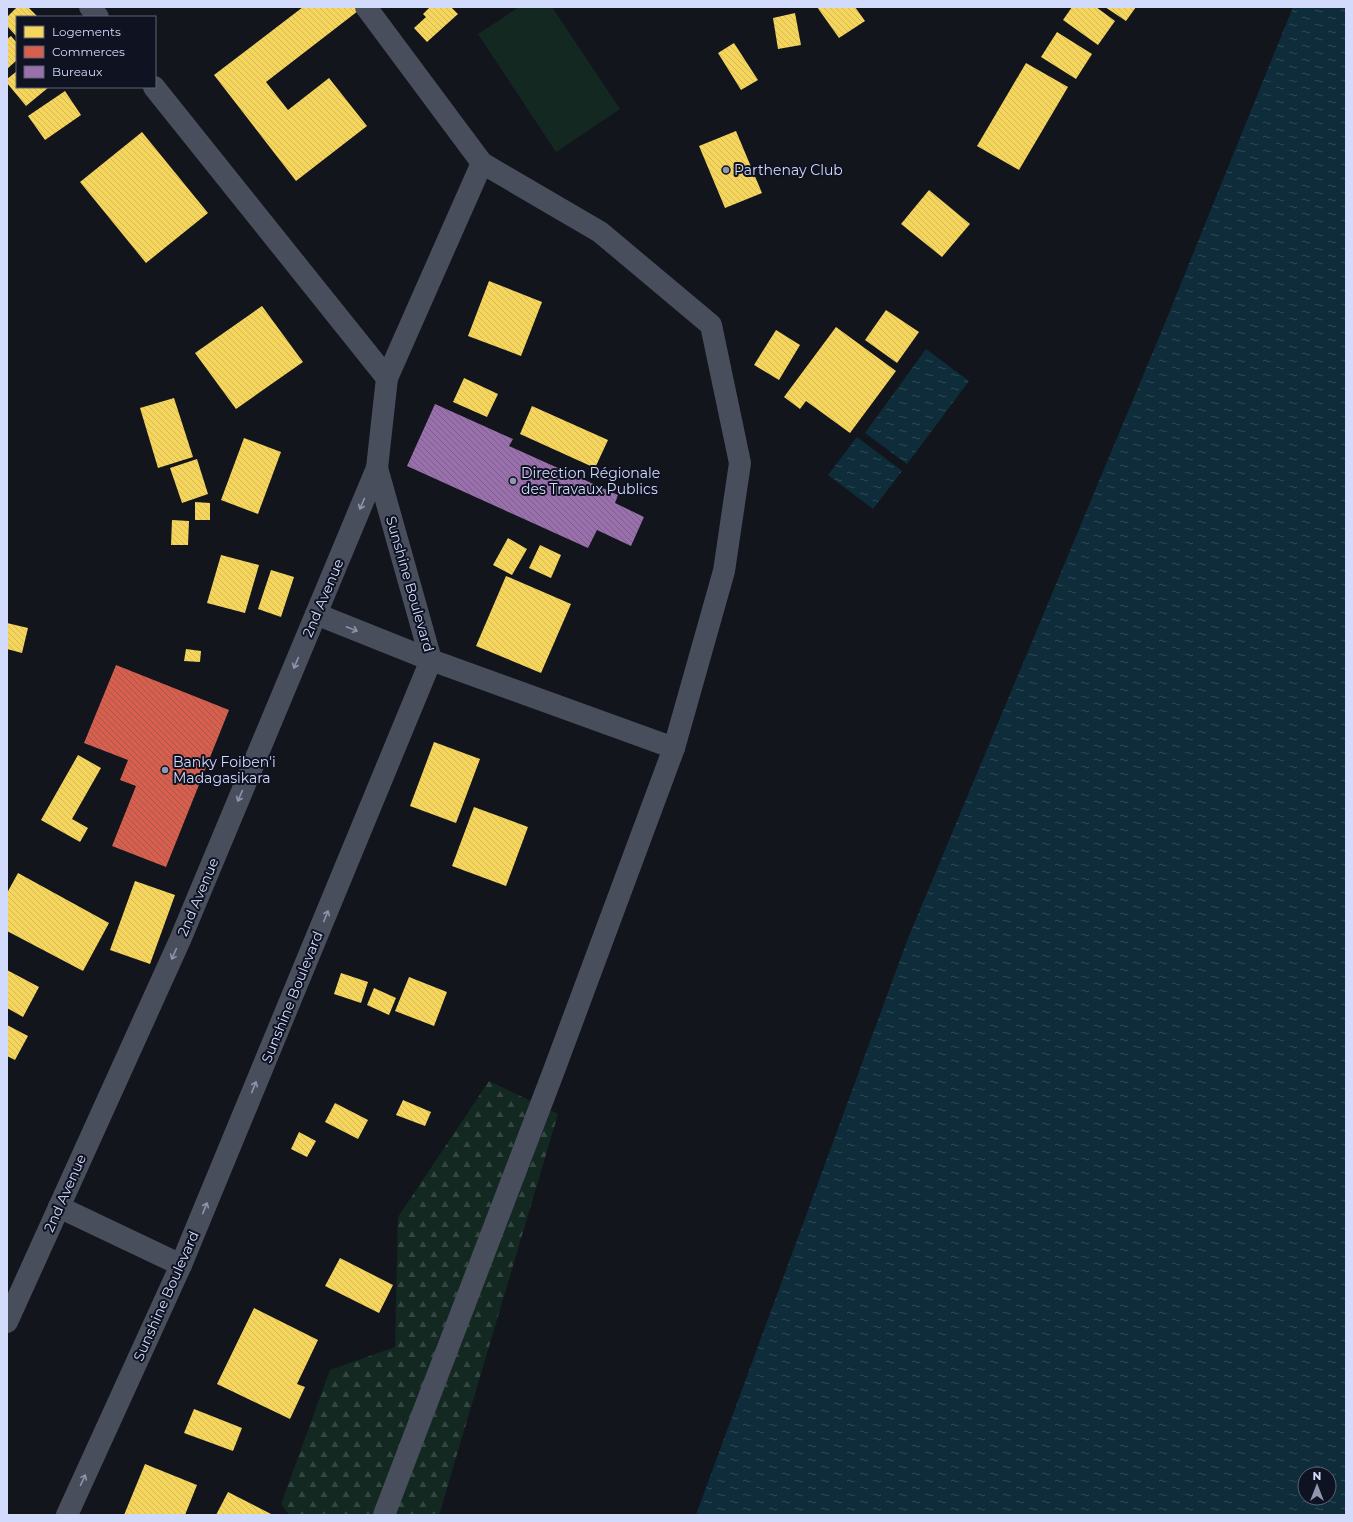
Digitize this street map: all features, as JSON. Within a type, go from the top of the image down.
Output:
[{"type":"street","points":[[90,7],[97,16]]},
{"type":"street","points":[[366,7],[482,163],[600,232],[711,325],[740,463],[724,571],[674,748],[553,1073],[384,1515]]},
{"type":"street","points":[[155,88],[387,378]]},
{"type":"street","points":[[378,468],[387,378],[482,163]]},
{"type":"street","name":"2nd Avenue","points":[[7,1322],[180,940],[378,468]]},
{"type":"street","name":"Sunshine Boulevard","points":[[67,1515],[181,1265],[431,660],[378,468]]},
{"type":"street","points":[[316,614],[431,660],[674,748]]},
{"type":"street","points":[[59,1207],[181,1265]]},
{"type":"green space","points":[[519,7],[552,7],[620,109],[556,152],[478,34]]},
{"type":"green space","points":[[489,1081],[558,1114],[439,1515],[289,1515],[281,1504],[330,1370],[395,1347],[398,1217]]},
{"type":"water","points":[[1293,7],[1346,7],[1346,1515],[696,1515],[907,941],[1165,323]]},
{"type":"water","points":[[926,349],[969,381],[907,464],[865,433]]},
{"type":"water","points":[[857,437],[902,471],[873,509],[828,475]]},
{"type":"building: Logements","points":[[17,7],[28,7],[37,16],[16,16],[16,36],[7,26],[7,17]]},
{"type":"building: Logements","points":[[303,7],[355,7],[358,11],[266,82],[288,110],[329,78],[367,126],[296,181],[214,75]]},
{"type":"building: Logements","points":[[430,7],[451,7],[458,14],[427,42],[414,28],[426,17],[423,14]]},
{"type":"building: Logements","points":[[817,7],[855,7],[865,21],[839,38]]},
{"type":"building: Logements","points":[[1072,7],[1096,7],[1115,21],[1098,45],[1063,20]]},
{"type":"building: Logements","points":[[1105,7],[1136,7],[1126,21]]},
{"type":"building: Logements","points":[[795,13],[801,45],[778,49],[773,18]]},
{"type":"building: Logements","points":[[1057,32],[1092,54],[1076,79],[1041,57]]},
{"type":"building: Logements","points":[[11,36],[16,42],[16,61],[7,69],[7,39]]},
{"type":"building: Logements","points":[[734,43],[758,80],[741,90],[718,53]]},
{"type":"building: Logements","points":[[1026,63],[1068,87],[1019,170],[977,146]]},
{"type":"building: Logements","points":[[16,72],[16,88],[48,88],[26,106],[7,83],[7,79]]},
{"type":"building: Logements","points":[[65,91],[81,115],[45,140],[28,116]]},
{"type":"building: Logements","points":[[736,131],[762,193],[725,208],[699,146]]},
{"type":"building: Logements","points":[[142,132],[208,213],[146,263],[80,182]]},
{"type":"building: Logements","points":[[929,190],[970,224],[942,257],[901,224]]},
{"type":"building: Logements","points":[[489,281],[542,302],[521,356],[468,336]]},
{"type":"building: Logements","points":[[262,306],[303,362],[236,409],[195,353]]},
{"type":"building: Logements","points":[[886,310],[919,332],[897,363],[865,340]]},
{"type":"building: Logements","points":[[836,327],[896,371],[850,433],[806,401],[800,409],[784,397]]},
{"type":"building: Logements","points":[[776,330],[800,345],[779,380],[754,365]]},
{"type":"building: Logements","points":[[464,378],[498,394],[487,417],[453,402]]},
{"type":"building: Logements","points":[[174,398],[193,457],[158,468],[140,408]]},
{"type":"building: Logements","points":[[532,406],[608,440],[595,468],[520,434]]},
{"type":"building: Logements","points":[[244,438],[281,452],[258,514],[221,500]]},
{"type":"building: Logements","points":[[197,459],[208,494],[182,503],[170,468]]},
{"type":"building: Logements","points":[[195,502],[210,503],[210,520],[195,520]]},
{"type":"building: Logements","points":[[172,520],[189,521],[188,545],[171,545]]},
{"type":"building: Logements","points":[[508,538],[527,549],[512,575],[493,565]]},
{"type":"building: Logements","points":[[540,545],[561,555],[551,578],[529,568]]},
{"type":"building: Logements","points":[[221,555],[259,565],[245,613],[207,603]]},
{"type":"building: Logements","points":[[271,570],[294,577],[281,617],[258,609]]},
{"type":"building: Logements","points":[[506,576],[571,604],[541,673],[476,646]]},
{"type":"building: Logements","points":[[7,623],[28,628],[22,653],[7,649]]},
{"type":"building: Logements","points":[[186,649],[201,651],[200,662],[184,661]]},
{"type":"building: Logements","points":[[434,742],[480,759],[456,823],[410,806]]},
{"type":"building: Logements","points":[[78,755],[101,768],[72,819],[88,828],[80,842],[41,820]]},
{"type":"building: Logements","points":[[474,807],[528,827],[506,886],[452,866]]},
{"type":"building: Logements","points":[[18,873],[109,923],[83,971],[7,931],[7,893]]},
{"type":"building: Logements","points":[[135,881],[175,895],[150,964],[110,950]]},
{"type":"building: Logements","points":[[7,970],[39,987],[23,1017],[7,1008]]},
{"type":"building: Logements","points":[[341,973],[368,982],[361,1003],[334,994]]},
{"type":"building: Logements","points":[[409,977],[447,992],[434,1026],[395,1011]]},
{"type":"building: Logements","points":[[374,988],[396,998],[389,1015],[367,1005]]},
{"type":"building: Logements","points":[[7,1025],[28,1036],[15,1060],[7,1056]]},
{"type":"building: Logements","points":[[403,1100],[431,1112],[425,1126],[396,1115]]},
{"type":"building: Logements","points":[[335,1103],[368,1120],[358,1139],[325,1122]]},
{"type":"building: Logements","points":[[299,1132],[316,1141],[307,1157],[291,1149]]},
{"type":"building: Logements","points":[[340,1258],[393,1285],[379,1313],[325,1286]]},
{"type":"building: Logements","points":[[254,1308],[318,1340],[297,1384],[305,1387],[290,1419],[217,1384]]},
{"type":"building: Logements","points":[[194,1409],[242,1428],[233,1451],[184,1433]]},
{"type":"building: Logements","points":[[145,1464],[197,1485],[185,1515],[124,1515]]},
{"type":"building: Logements","points":[[228,1492],[273,1515],[216,1515]]},
{"type":"building: Commerces","name":"Banky Foiben'i Madagasikara","points":[[116,665],[229,710],[166,867],[112,846],[136,786],[120,780],[128,760],[84,743]]},
{"type":"building: Bureaux","name":"Direction Régionale des Travaux Publics","points":[[435,404],[513,439],[509,446],[618,495],[615,503],[644,517],[631,546],[597,530],[588,548],[407,466]]},
{"type":"place","name":"Parthenay Club","points":[[726,170]]},
{"type":"place","name":"Direction Régionale des Travaux Publics","points":[[513,481]]},
{"type":"place","name":"Banky Foiben'i Madagasikara","points":[[165,770]]}]
